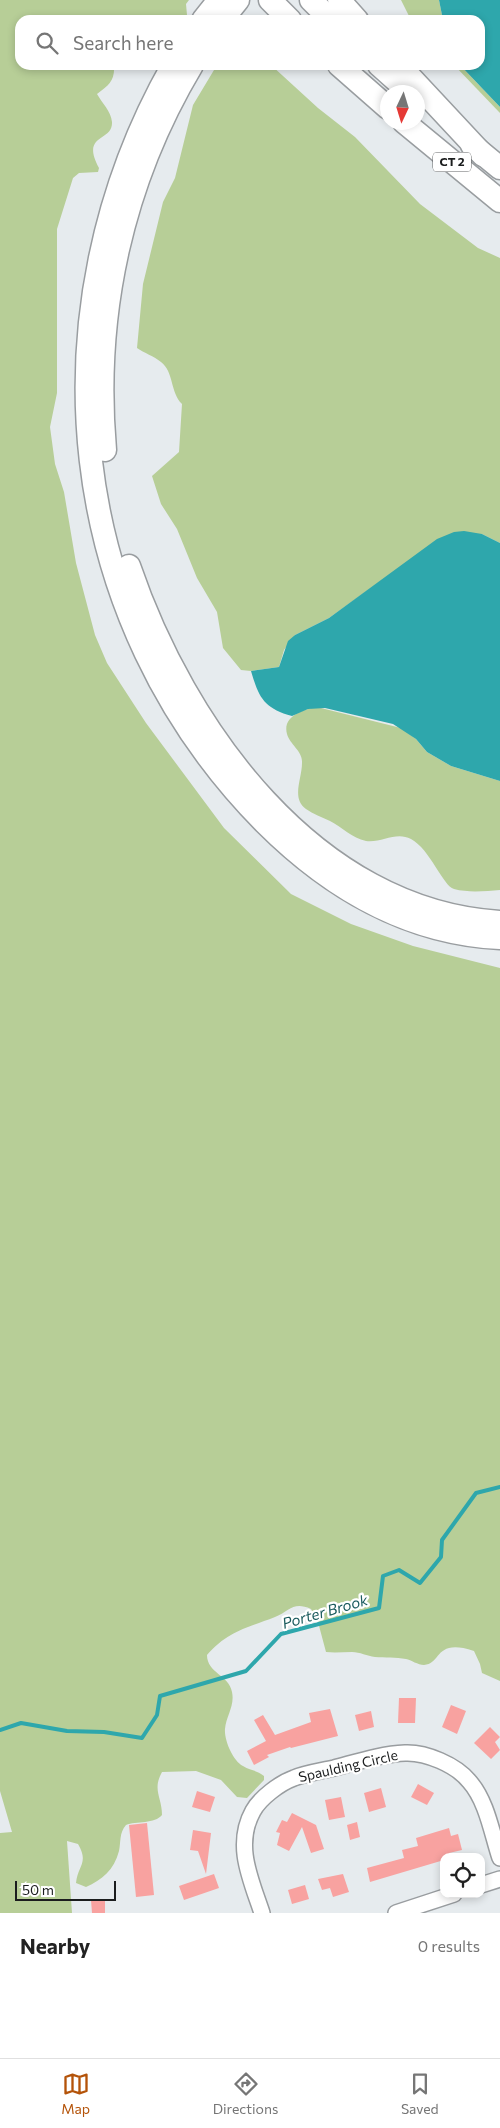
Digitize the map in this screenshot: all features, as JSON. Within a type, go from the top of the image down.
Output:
[{"type":"highway","points":[[207,15],[218,0]]},
{"type":"highway","points":[[226,15],[238,0]]},
{"type":"highway","points":[[270,0],[285,15]]},
{"type":"highway","points":[[311,0],[326,15]]},
{"type":"highway","points":[[339,0],[352,15]]},
{"type":"highway","points":[[170,70],[146,118],[122,177],[101,246],[90,314],[86,400],[91,466],[106,544],[126,605],[157,675],[194,734],[244,800],[284,840],[336,882],[392,914],[446,932],[500,938]]},
{"type":"highway","points":[[189,70],[163,119],[132,194],[116,256],[105,324],[102,398],[105,450],[116,515],[137,588],[170,665],[209,729],[252,784],[302,835],[353,875],[396,898],[446,914],[500,922]]},
{"type":"highway","points":[[344,70],[380,101]]},
{"type":"highway","points":[[385,70],[402,85]]},
{"type":"highway","points":[[404,70],[492,161]]},
{"type":"highway","name":"CT 2","points":[[425,106],[492,161]]},
{"type":"highway","name":"CT 2","points":[[414,130],[500,201]]},
{"type":"street","name":"Spaulding Circle","points":[[262,1913],[244,1857],[245,1833],[253,1810],[270,1793],[293,1778],[379,1757],[405,1752],[426,1755],[448,1766],[469,1781],[482,1803],[500,1858]]},
{"type":"street","points":[[485,1884],[500,1879]]},
{"type":"street","points":[[396,1913],[442,1898]]},
{"type":"green space","points":[[0,0],[189,0],[186,4],[187,15],[15,15],[15,70],[114,70],[110,82],[97,94],[108,111],[112,122],[108,133],[95,143],[93,149],[99,168],[98,172],[79,173],[73,178],[57,229],[57,393],[50,427],[55,464],[64,492],[76,563],[95,635],[107,663],[146,723],[224,828],[291,894],[351,924],[413,946],[500,968],[500,1681],[482,1673],[474,1651],[461,1648],[445,1649],[434,1661],[424,1665],[402,1658],[375,1657],[355,1652],[326,1652],[318,1622],[311,1609],[300,1606],[296,1606],[275,1617],[230,1635],[207,1655],[210,1666],[227,1682],[232,1692],[233,1697],[225,1729],[226,1739],[236,1760],[243,1766],[264,1776],[264,1780],[247,1798],[237,1797],[221,1780],[196,1771],[162,1772],[159,1778],[158,1789],[162,1815],[155,1820],[126,1825],[121,1834],[117,1858],[111,1869],[102,1878],[86,1887],[76,1883],[83,1856],[78,1844],[67,1841],[72,1913],[0,1913],[0,1833],[12,1832],[0,1791]]},
{"type":"green space","points":[[401,0],[439,0],[442,15],[408,15]]},
{"type":"green space","points":[[214,70],[276,70],[318,108],[355,137],[420,204],[478,248],[500,258],[500,543],[482,534],[399,568],[329,618],[295,635],[284,650],[279,667],[251,671],[241,670],[223,648],[217,612],[197,578],[177,529],[161,504],[152,476],[179,452],[182,404],[175,394],[165,366],[137,348],[143,284],[163,202],[175,178],[193,105]]},
{"type":"green space","points":[[459,70],[465,70],[500,107],[500,113]]},
{"type":"green space","points":[[317,707],[401,728],[416,739],[427,752],[451,766],[500,781],[500,890],[471,891],[454,889],[445,881],[418,844],[411,839],[400,836],[372,841],[361,840],[309,811],[302,805],[299,799],[298,788],[302,759],[289,738],[286,728],[288,722],[295,714]]},
{"type":"water","points":[[439,0],[500,0],[500,107],[465,70],[485,70],[485,15],[442,15]]},
{"type":"water","points":[[464,531],[482,534],[500,543],[500,781],[451,766],[427,752],[416,739],[393,724],[325,708],[308,709],[292,716],[275,709],[264,701],[251,671],[279,667],[288,641],[295,635],[329,618],[437,539],[454,532]]},
{"type":"building","points":[[399,1698],[416,1698],[415,1723],[398,1723]]},
{"type":"building","points":[[451,1705],[466,1711],[457,1734],[442,1727]]},
{"type":"building","points":[[330,1709],[338,1736],[290,1747],[267,1755],[269,1757],[254,1765],[247,1751],[266,1741],[254,1720],[263,1715],[275,1735],[311,1722],[309,1713]]},
{"type":"building","points":[[371,1711],[374,1727],[359,1731],[355,1715]]},
{"type":"building","points":[[490,1727],[500,1737],[495,1742],[500,1750],[491,1759],[474,1743]]},
{"type":"building","points":[[418,1784],[434,1793],[427,1805],[411,1797]]},
{"type":"building","points":[[381,1788],[386,1807],[369,1812],[364,1793]]},
{"type":"building","points":[[197,1791],[215,1797],[210,1812],[192,1807]]},
{"type":"building","points":[[341,1797],[345,1817],[329,1820],[325,1800]]},
{"type":"building","points":[[292,1813],[316,1825],[324,1849],[311,1853],[302,1827],[289,1851],[277,1845],[280,1833],[276,1832],[282,1820],[287,1822]]},
{"type":"building","points":[[357,1822],[360,1837],[350,1840],[347,1825]]},
{"type":"building","points":[[147,1823],[154,1895],[136,1897],[129,1825]]},
{"type":"building","points":[[449,1828],[451,1836],[458,1834],[462,1850],[440,1853],[440,1861],[370,1882],[367,1868],[404,1858],[402,1850],[418,1846],[416,1838]]},
{"type":"building","points":[[193,1830],[211,1833],[206,1874],[198,1851],[190,1850]]},
{"type":"building","points":[[214,1874],[219,1888],[184,1900],[179,1886]]},
{"type":"building","points":[[343,1874],[349,1892],[333,1897],[330,1888],[322,1890],[318,1879]]},
{"type":"building","points":[[305,1885],[309,1899],[292,1904],[288,1890]]},
{"type":"building","points":[[91,1900],[105,1900],[105,1913],[92,1913]]},
{"type":"waterway","name":"Porter Brook","points":[[0,1730],[21,1723],[67,1731],[104,1732],[142,1738],[157,1715],[160,1696],[246,1671],[281,1634],[379,1608],[383,1576],[399,1570],[420,1583],[441,1557],[442,1540],[476,1493],[500,1487]]}]
